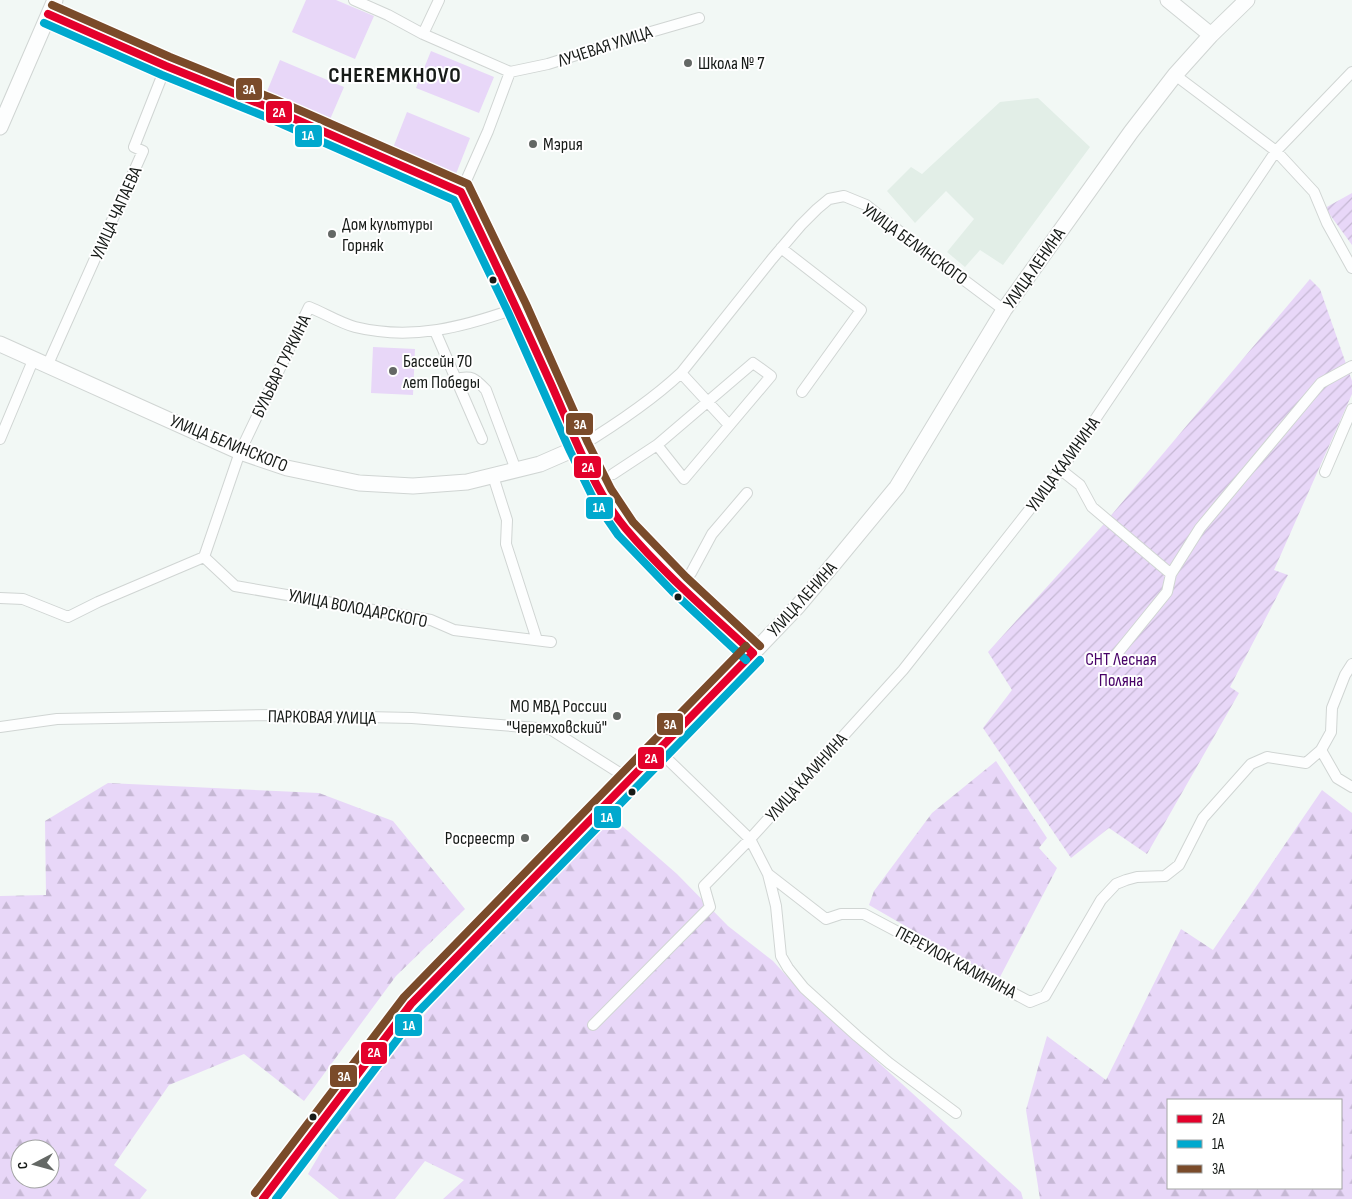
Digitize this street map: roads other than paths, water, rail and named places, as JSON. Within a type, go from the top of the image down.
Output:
[{"type":"main road","points":[[1168,0],[1211,35]]},
{"type":"main road","name":"УЛИЦА ЛЕНИНА","points":[[263,1199],[410,1004],[804,599],[897,487],[1004,310],[1131,132],[1175,74],[1247,0]]},
{"type":"main road","points":[[0,127],[52,7]]},
{"type":"main road","name":"УЛИЦА БЕЛИНСКОГО","points":[[0,344],[240,452],[287,468],[378,485],[413,486],[467,482],[540,464],[579,447]]},
{"type":"main road","points":[[579,447],[602,494],[625,528],[678,584],[753,653]]},
{"type":"street","points":[[354,0],[388,15],[423,34],[510,72],[488,131],[461,192]]},
{"type":"street","points":[[423,34],[439,0]]},
{"type":"street","points":[[52,7],[166,66],[270,108],[461,192],[517,308],[579,447]]},
{"type":"street","name":"ЛУЧЕВАЯ УЛИЦА","points":[[510,72],[548,64],[699,18]]},
{"type":"street","name":"УЛИЦА ЧАПАЕВА","points":[[48,364],[143,151],[134,147],[166,66]]},
{"type":"street","name":"УЛИЦА КАЛИНИНА","points":[[593,1025],[710,907],[704,886],[750,839],[903,670],[1061,470],[1276,151],[1352,72]]},
{"type":"street","points":[[1175,74],[1276,151],[1314,192],[1327,223],[1352,268]]},
{"type":"street","name":"УЛИЦА БЕЛИНСКОГО","points":[[579,447],[621,422],[681,373],[781,248],[817,209],[829,199],[844,196],[866,204],[904,236],[1004,310]]},
{"type":"street","points":[[781,248],[860,310],[802,392]]},
{"type":"street","name":"БУЛЬВАР ГУРКИНА","points":[[204,557],[240,452],[309,307],[354,327],[386,332],[435,331]]},
{"type":"street","points":[[482,439],[435,331],[476,323],[517,308]]},
{"type":"street","points":[[0,439],[34,358]]},
{"type":"street","points":[[613,474],[657,445],[753,363],[771,376],[684,478],[657,445]]},
{"type":"street","points":[[1111,661],[1167,592],[1171,574],[1200,528],[1321,383],[1352,366]]},
{"type":"street","points":[[681,373],[729,425]]},
{"type":"street","points":[[455,379],[468,376],[476,380],[486,390],[516,470]]},
{"type":"street","points":[[1325,472],[1352,409]]},
{"type":"street","points":[[1061,470],[1080,485],[1092,507],[1171,574]]},
{"type":"street","points":[[493,476],[507,520],[506,544],[536,640]]},
{"type":"street","points":[[678,584],[691,574],[712,534],[747,493]]},
{"type":"street","points":[[0,598],[23,599],[68,617],[98,602],[204,557]]},
{"type":"street","name":"УЛИЦА ВОЛОДАРСКОГО","points":[[204,557],[235,586],[430,620],[454,630],[551,642]]},
{"type":"street","points":[[1352,664],[1345,675],[1332,708],[1331,732],[1321,750],[1337,778],[1352,787]]},
{"type":"street","name":"ПАРКОВАЯ УЛИЦА","points":[[0,727],[58,719],[273,715],[412,718],[550,729],[629,778]]},
{"type":"street","points":[[658,750],[750,839],[768,874],[776,906],[781,956],[804,988],[889,1063],[956,1113]]},
{"type":"street","name":"ПЕРЕУЛОК КАЛИНИНА","points":[[768,874],[826,919],[841,914],[864,914],[1030,1002],[1045,996],[1101,900],[1116,884],[1137,877],[1165,876],[1178,865],[1203,818],[1251,764],[1267,757],[1306,763],[1321,750]]},
{"type":"place","name":"Школа № 7","points":[[688,63]]},
{"type":"place","name":"Мэрия","points":[[533,144]]},
{"type":"place","name":"Дом культуры Горняк","points":[[332,234]]},
{"type":"place","name":"Бассейн 70 лет Победы","points":[[393,371]]},
{"type":"place","name":"МО МВД России \"Черемховский\"","points":[[617,716]]},
{"type":"place","name":"Росреестр","points":[[525,838]]},
{"type":"district","name":"CHEREMKHOVO","points":[[395,74]]},
{"type":"park label","name":"СНТ Лесная Поляна","points":[[1121,670]]}]
